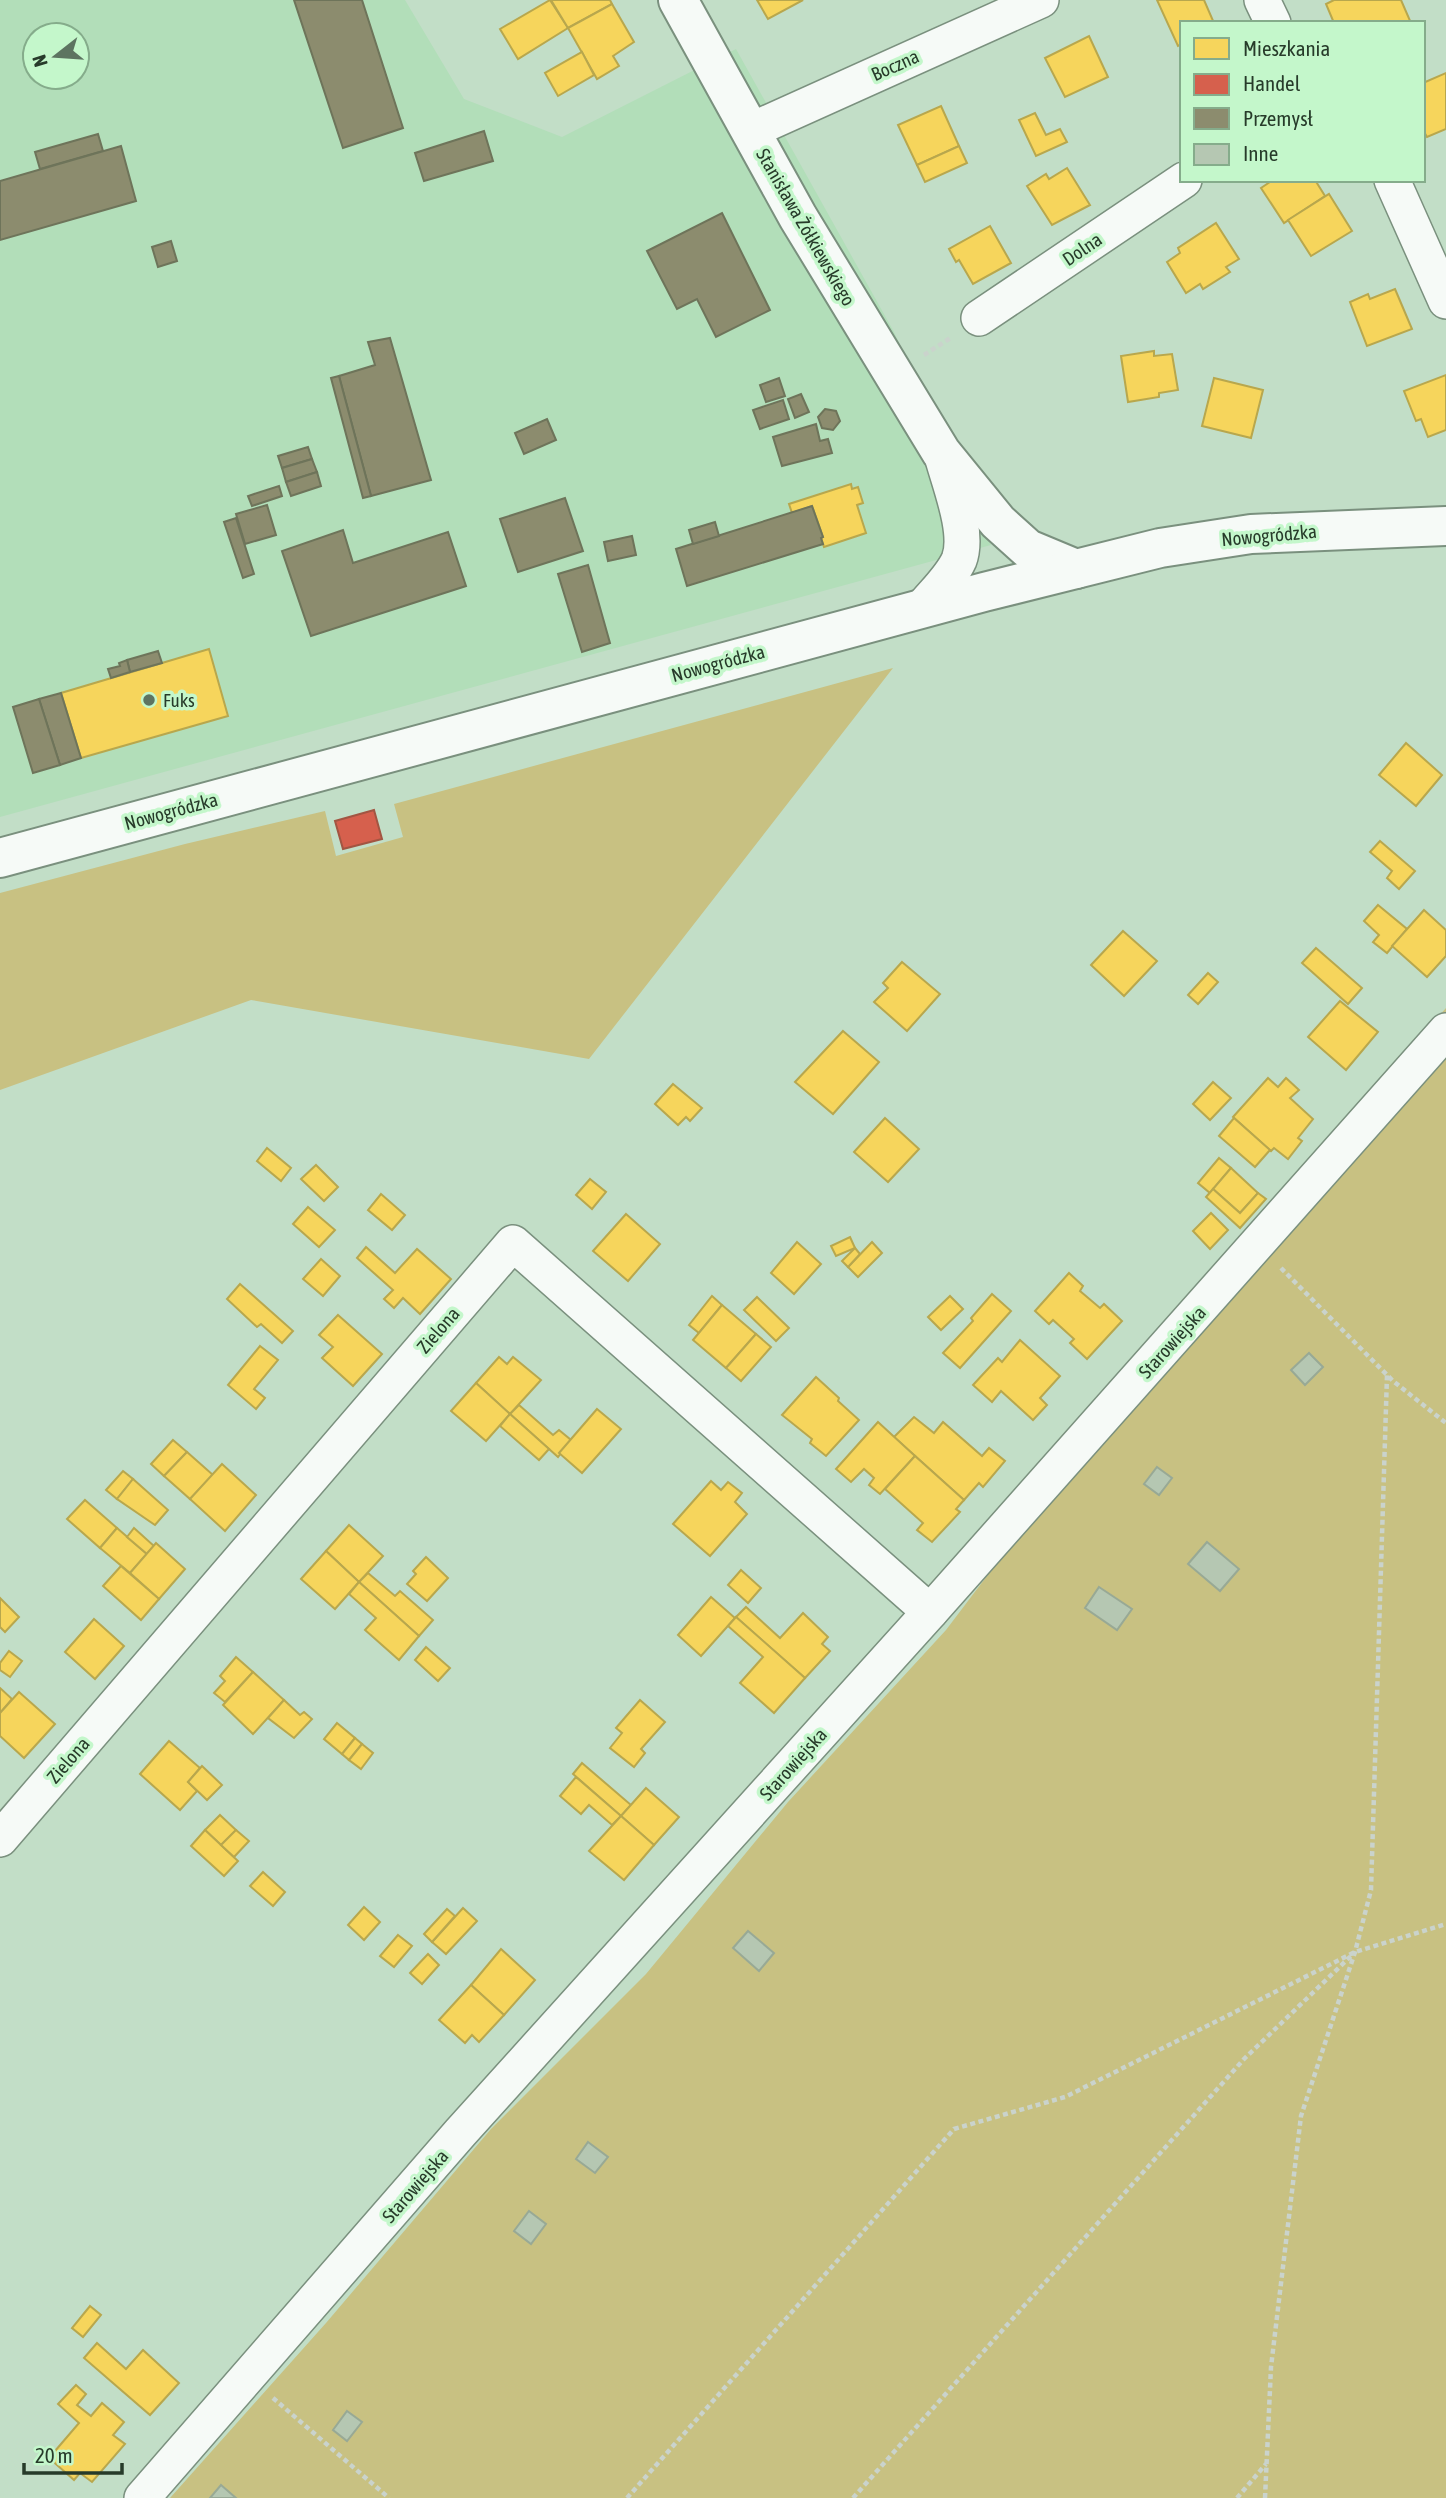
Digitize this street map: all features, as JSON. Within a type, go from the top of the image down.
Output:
[{"type":"main road","name":"Stanisława Żółkiewskiego","points":[[678,0],[798,217],[941,452],[998,522],[1028,550],[1076,569]]},
{"type":"main road","name":"Nowogródzka","points":[[0,858],[922,608],[1160,548],[1251,534],[1446,526]]},
{"type":"street","name":"Boczna","points":[[750,131],[1041,0]]},
{"type":"street","points":[[1262,0],[1272,21]]},
{"type":"street","name":"Dolna","points":[[979,318],[1181,182]]},
{"type":"street","points":[[1393,182],[1446,301]]},
{"type":"street","name":"Stanisława Żółkiewskiego","points":[[922,608],[949,575],[958,561],[961,549],[959,520],[941,452]]},
{"type":"street","name":"Starowiejska","points":[[142,2498],[469,2123],[930,1612],[1446,1031]]},
{"type":"street","name":"Zielona","points":[[0,1839],[513,1243],[930,1612]]},
{"type":"path","points":[[915,362],[979,318]]},
{"type":"path","points":[[1257,1244],[1387,1375],[1446,1423]]},
{"type":"path","points":[[1265,2498],[1271,2367],[1301,2116],[1355,1952],[1371,1890],[1387,1375]]},
{"type":"path","points":[[627,2498],[954,2129],[1065,2097],[1355,1952],[1446,1924]]},
{"type":"path","points":[[853,2498],[1244,2059],[1355,1952]]},
{"type":"path","points":[[248,2377],[389,2498]]},
{"type":"path","points":[[1237,2498],[1266,2464]]},
{"type":"shaded area","points":[[0,0],[405,0],[464,99],[562,137],[736,49],[894,332],[991,545],[0,817]]},
{"type":"shaded area","points":[[893,668],[589,1059],[251,1000],[0,1090],[0,893],[185,844],[325,811],[336,856],[403,837],[394,804]]},
{"type":"shaded area","points":[[1446,1008],[1446,2498],[170,2498],[326,2323],[491,2129],[646,1974],[788,1802],[946,1630],[1248,1232]]},
{"type":"building: Mieszkania","points":[[550,0],[568,28],[518,59],[500,29]]},
{"type":"building: Mieszkania","points":[[551,0],[610,0],[612,4],[568,28]]},
{"type":"building: Mieszkania","points":[[757,0],[803,0],[768,19]]},
{"type":"building: Mieszkania","points":[[1157,0],[1204,0],[1213,21],[1180,21],[1178,46]]},
{"type":"building: Mieszkania","points":[[1334,0],[1401,0],[1410,21],[1333,21],[1326,4]]},
{"type":"building: Mieszkania","points":[[612,4],[634,42],[613,56],[619,66],[597,79],[568,28]]},
{"type":"building: Mieszkania","points":[[1089,36],[1108,77],[1065,97],[1045,58]]},
{"type":"building: Mieszkania","points":[[582,52],[594,75],[558,96],[545,73]]},
{"type":"building: Mieszkania","points":[[1446,73],[1446,129],[1427,137],[1425,134],[1425,82]]},
{"type":"building: Mieszkania","points":[[941,106],[959,146],[917,165],[898,125]]},
{"type":"building: Mieszkania","points":[[1035,113],[1046,135],[1060,129],[1067,142],[1036,156],[1019,120]]},
{"type":"building: Mieszkania","points":[[959,146],[967,163],[925,182],[917,165]]},
{"type":"building: Mieszkania","points":[[1067,168],[1090,205],[1052,225],[1027,186],[1046,174],[1049,179]]},
{"type":"building: Mieszkania","points":[[1270,182],[1316,182],[1325,196],[1284,223],[1261,188]]},
{"type":"building: Mieszkania","points":[[1329,194],[1352,231],[1311,256],[1288,220]]},
{"type":"building: Mieszkania","points":[[1216,223],[1239,259],[1226,267],[1230,272],[1203,289],[1200,284],[1186,293],[1167,262],[1180,253],[1178,248]]},
{"type":"building: Mieszkania","points":[[990,226],[1011,263],[973,284],[949,249]]},
{"type":"building: Mieszkania","points":[[1395,289],[1412,329],[1367,346],[1350,302],[1368,294],[1370,299]]},
{"type":"building: Mieszkania","points":[[1154,351],[1154,356],[1172,354],[1178,390],[1159,393],[1159,397],[1128,402],[1121,356]]},
{"type":"building: Mieszkania","points":[[1446,375],[1446,430],[1428,437],[1421,419],[1416,421],[1404,391]]},
{"type":"building: Mieszkania","points":[[1214,378],[1263,390],[1251,438],[1202,426]]},
{"type":"building: Mieszkania","points":[[851,484],[852,489],[858,487],[863,503],[857,505],[866,533],[824,547],[812,506],[792,513],[789,504]]},
{"type":"building: Mieszkania","points":[[209,649],[228,716],[81,758],[61,693]]},
{"type":"building: Mieszkania","points":[[1406,743],[1442,775],[1416,806],[1379,775]]},
{"type":"building: Mieszkania","points":[[1380,841],[1415,871],[1399,889],[1387,878],[1392,871],[1370,852]]},
{"type":"building: Mieszkania","points":[[1378,905],[1407,929],[1387,953],[1373,942],[1379,935],[1364,921]]},
{"type":"building: Mieszkania","points":[[1424,910],[1446,930],[1446,956],[1427,977],[1392,946]]},
{"type":"building: Mieszkania","points":[[1123,931],[1157,961],[1124,996],[1091,965]]},
{"type":"building: Mieszkania","points":[[1316,948],[1362,988],[1348,1004],[1302,963]]},
{"type":"building: Mieszkania","points":[[902,962],[940,994],[907,1031],[874,1002],[888,988],[883,983]]},
{"type":"building: Mieszkania","points":[[1208,973],[1218,982],[1198,1004],[1188,995]]},
{"type":"building: Mieszkania","points":[[1340,1001],[1378,1032],[1346,1070],[1308,1037]]},
{"type":"building: Mieszkania","points":[[843,1031],[879,1062],[833,1114],[795,1082]]},
{"type":"building: Mieszkania","points":[[1268,1078],[1278,1087],[1286,1078],[1299,1090],[1290,1098],[1313,1119],[1298,1138],[1302,1141],[1288,1159],[1274,1148],[1271,1151],[1233,1117]]},
{"type":"building: Mieszkania","points":[[1213,1082],[1231,1098],[1210,1120],[1193,1104]]},
{"type":"building: Mieszkania","points":[[673,1084],[702,1108],[690,1121],[686,1117],[678,1125],[655,1104]]},
{"type":"building: Mieszkania","points":[[885,1118],[919,1149],[888,1182],[854,1152]]},
{"type":"building: Mieszkania","points":[[1234,1118],[1270,1150],[1255,1167],[1219,1136]]},
{"type":"building: Mieszkania","points":[[267,1148],[291,1168],[281,1181],[257,1161]]},
{"type":"building: Mieszkania","points":[[1219,1158],[1231,1168],[1210,1193],[1198,1183]]},
{"type":"building: Mieszkania","points":[[316,1165],[338,1187],[324,1201],[301,1179]]},
{"type":"building: Mieszkania","points":[[1231,1168],[1258,1193],[1240,1213],[1213,1189]]},
{"type":"building: Mieszkania","points":[[590,1179],[606,1192],[592,1209],[576,1195]]},
{"type":"building: Mieszkania","points":[[1213,1189],[1240,1213],[1258,1193],[1266,1199],[1240,1228],[1206,1197]]},
{"type":"building: Mieszkania","points":[[381,1194],[405,1215],[392,1230],[368,1210]]},
{"type":"building: Mieszkania","points":[[308,1207],[335,1230],[319,1247],[293,1224]]},
{"type":"building: Mieszkania","points":[[1211,1213],[1228,1230],[1210,1249],[1193,1231]]},
{"type":"building: Mieszkania","points":[[626,1214],[660,1244],[628,1281],[593,1251]]},
{"type":"building: Mieszkania","points":[[850,1237],[855,1248],[836,1256],[831,1246]]},
{"type":"building: Mieszkania","points":[[797,1242],[821,1264],[794,1294],[771,1273]]},
{"type":"building: Mieszkania","points":[[872,1242],[882,1253],[858,1277],[848,1267]]},
{"type":"building: Mieszkania","points":[[366,1247],[395,1273],[417,1249],[451,1279],[420,1314],[403,1298],[394,1308],[384,1299],[393,1290],[357,1258]]},
{"type":"building: Mieszkania","points":[[855,1248],[860,1254],[848,1267],[842,1261]]},
{"type":"building: Mieszkania","points":[[321,1259],[340,1276],[323,1296],[303,1279]]},
{"type":"building: Mieszkania","points":[[1069,1273],[1083,1286],[1080,1291],[1100,1308],[1104,1304],[1122,1321],[1087,1359],[1070,1343],[1074,1339],[1053,1320],[1049,1324],[1035,1311]]},
{"type":"building: Mieszkania","points":[[240,1284],[293,1331],[282,1343],[261,1324],[257,1327],[227,1299]]},
{"type":"building: Mieszkania","points":[[992,1294],[1011,1311],[960,1368],[943,1353],[973,1321],[971,1318]]},
{"type":"building: Mieszkania","points":[[712,1296],[722,1305],[699,1333],[689,1325]]},
{"type":"building: Mieszkania","points":[[950,1296],[963,1309],[941,1330],[928,1317]]},
{"type":"building: Mieszkania","points":[[757,1297],[789,1328],[776,1341],[744,1310]]},
{"type":"building: Mieszkania","points":[[722,1305],[756,1334],[726,1368],[693,1340]]},
{"type":"building: Mieszkania","points":[[338,1315],[382,1354],[353,1386],[322,1358],[333,1347],[319,1335]]},
{"type":"building: Mieszkania","points":[[756,1334],[771,1347],[741,1381],[726,1368]]},
{"type":"building: Mieszkania","points":[[1020,1340],[1060,1376],[1040,1398],[1047,1405],[1033,1420],[1001,1391],[992,1402],[973,1385],[998,1358],[1002,1362]]},
{"type":"building: Mieszkania","points":[[260,1346],[278,1360],[254,1389],[265,1398],[256,1409],[228,1385]]},
{"type":"building: Mieszkania","points":[[499,1357],[507,1364],[513,1357],[541,1380],[510,1414],[476,1383]]},
{"type":"building: Mieszkania","points":[[816,1377],[859,1420],[826,1456],[810,1443],[812,1439],[782,1415]]},
{"type":"building: Mieszkania","points":[[476,1383],[510,1414],[486,1441],[451,1411]]},
{"type":"building: Mieszkania","points":[[519,1405],[553,1435],[559,1430],[571,1440],[558,1457],[510,1414]]},
{"type":"building: Mieszkania","points":[[597,1409],[621,1429],[582,1473],[559,1453]]},
{"type":"building: Mieszkania","points":[[510,1414],[549,1449],[539,1460],[500,1426]]},
{"type":"building: Mieszkania","points":[[914,1417],[934,1433],[943,1422],[982,1456],[989,1448],[1005,1461],[983,1487],[979,1483],[964,1500],[894,1437]]},
{"type":"building: Mieszkania","points":[[878,1422],[915,1456],[880,1494],[869,1485],[874,1478],[864,1469],[851,1482],[836,1469]]},
{"type":"building: Mieszkania","points":[[173,1440],[187,1452],[164,1476],[151,1464]]},
{"type":"building: Mieszkania","points":[[187,1452],[213,1475],[190,1499],[164,1476]]},
{"type":"building: Mieszkania","points":[[915,1456],[964,1500],[956,1509],[960,1512],[932,1542],[917,1530],[923,1523],[885,1489]]},
{"type":"building: Mieszkania","points":[[222,1464],[256,1495],[225,1531],[190,1499]]},
{"type":"building: Mieszkania","points":[[123,1471],[133,1479],[117,1499],[106,1490]]},
{"type":"building: Mieszkania","points":[[133,1479],[168,1510],[155,1525],[117,1499]]},
{"type":"building: Mieszkania","points":[[711,1481],[721,1490],[728,1482],[742,1493],[735,1502],[747,1514],[710,1556],[673,1524]]},
{"type":"building: Mieszkania","points":[[85,1500],[117,1528],[100,1548],[67,1519]]},
{"type":"building: Mieszkania","points":[[349,1525],[383,1556],[359,1582],[326,1551]]},
{"type":"building: Mieszkania","points":[[117,1528],[147,1554],[130,1573],[100,1548]]},
{"type":"building: Mieszkania","points":[[134,1528],[154,1546],[147,1554],[127,1537]]},
{"type":"building: Mieszkania","points":[[156,1543],[185,1569],[159,1599],[130,1573]]},
{"type":"building: Mieszkania","points":[[326,1551],[359,1582],[335,1609],[301,1579]]},
{"type":"building: Mieszkania","points":[[426,1557],[448,1578],[427,1601],[407,1584],[416,1574],[413,1571]]},
{"type":"building: Mieszkania","points":[[121,1566],[159,1599],[141,1620],[103,1586]]},
{"type":"building: Mieszkania","points":[[741,1570],[761,1588],[748,1603],[728,1585]]},
{"type":"building: Mieszkania","points":[[368,1573],[395,1596],[400,1591],[433,1620],[419,1636],[359,1582]]},
{"type":"building: Mieszkania","points":[[359,1582],[419,1636],[399,1660],[365,1630],[376,1618],[349,1594]]},
{"type":"building: Mieszkania","points":[[711,1597],[735,1618],[701,1656],[678,1635]]},
{"type":"building: Mieszkania","points":[[0,1598],[19,1617],[5,1632],[0,1627]]},
{"type":"building: Mieszkania","points":[[746,1607],[780,1638],[803,1613],[828,1637],[822,1644],[830,1651],[805,1678],[736,1617]]},
{"type":"building: Mieszkania","points":[[736,1617],[805,1678],[774,1713],[740,1683],[763,1657],[728,1626]]},
{"type":"building: Mieszkania","points":[[94,1619],[124,1646],[95,1679],[65,1652]]},
{"type":"building: Mieszkania","points":[[426,1647],[450,1668],[438,1681],[415,1660]]},
{"type":"building: Mieszkania","points":[[9,1651],[22,1661],[10,1677],[0,1670],[0,1663]]},
{"type":"building: Mieszkania","points":[[236,1657],[253,1672],[225,1702],[214,1693],[225,1681],[220,1676]]},
{"type":"building: Mieszkania","points":[[253,1672],[284,1700],[253,1734],[223,1705]]},
{"type":"building: Mieszkania","points":[[0,1688],[12,1699],[0,1713]]},
{"type":"building: Mieszkania","points":[[19,1692],[55,1724],[24,1758],[0,1736],[0,1713]]},
{"type":"building: Mieszkania","points":[[284,1700],[300,1715],[304,1712],[312,1719],[294,1738],[268,1718]]},
{"type":"building: Mieszkania","points":[[640,1700],[665,1722],[641,1749],[645,1753],[634,1767],[610,1748],[622,1733],[616,1728]]},
{"type":"building: Mieszkania","points":[[337,1723],[355,1738],[342,1754],[324,1739]]},
{"type":"building: Mieszkania","points":[[355,1738],[362,1744],[349,1760],[342,1754]]},
{"type":"building: Mieszkania","points":[[169,1741],[200,1768],[188,1782],[197,1791],[180,1810],[140,1774]]},
{"type":"building: Mieszkania","points":[[362,1744],[373,1753],[361,1769],[349,1760]]},
{"type":"building: Mieszkania","points":[[582,1763],[631,1805],[621,1816],[573,1774]]},
{"type":"building: Mieszkania","points":[[202,1766],[222,1785],[207,1800],[188,1782]]},
{"type":"building: Mieszkania","points":[[576,1777],[621,1816],[612,1825],[589,1805],[581,1814],[560,1796]]},
{"type":"building: Mieszkania","points":[[646,1788],[679,1817],[654,1845],[621,1816]]},
{"type":"building: Mieszkania","points":[[220,1815],[236,1830],[221,1845],[205,1830]]},
{"type":"building: Mieszkania","points":[[621,1816],[654,1845],[624,1880],[589,1851]]},
{"type":"building: Mieszkania","points":[[205,1830],[238,1861],[224,1876],[191,1846]]},
{"type":"building: Mieszkania","points":[[236,1830],[249,1841],[234,1857],[221,1845]]},
{"type":"building: Mieszkania","points":[[263,1872],[285,1892],[273,1906],[250,1886]]},
{"type":"building: Mieszkania","points":[[364,1907],[380,1922],[364,1940],[348,1925]]},
{"type":"building: Mieszkania","points":[[463,1908],[477,1921],[446,1954],[432,1942]]},
{"type":"building: Mieszkania","points":[[447,1909],[455,1916],[432,1942],[424,1934]]},
{"type":"building: Mieszkania","points":[[398,1935],[412,1946],[394,1967],[380,1956]]},
{"type":"building: Mieszkania","points":[[501,1949],[535,1980],[504,2015],[471,1985]]},
{"type":"building: Mieszkania","points":[[428,1954],[439,1965],[422,1984],[410,1973]]},
{"type":"building: Mieszkania","points":[[471,1985],[504,2015],[479,2042],[472,2035],[465,2043],[439,2020]]},
{"type":"building: Mieszkania","points":[[90,2306],[101,2315],[83,2337],[72,2328]]},
{"type":"building: Mieszkania","points":[[97,2343],[126,2369],[143,2350],[179,2383],[150,2415],[84,2358]]},
{"type":"building: Mieszkania","points":[[76,2385],[86,2394],[77,2405],[91,2416],[102,2403],[124,2422],[113,2435],[125,2444],[92,2482],[80,2473],[74,2480],[49,2458],[79,2423],[58,2404]]},
{"type":"building: Handel","points":[[374,810],[382,839],[343,849],[335,821]]},
{"type":"building: Przemysł","points":[[294,0],[362,0],[403,128],[343,148]]},
{"type":"building: Przemysł","points":[[484,131],[493,161],[424,181],[415,153]]},
{"type":"building: Przemysł","points":[[98,134],[103,151],[40,169],[35,152]]},
{"type":"building: Przemysł","points":[[121,146],[136,201],[0,240],[0,181]]},
{"type":"building: Przemysł","points":[[722,213],[770,310],[716,337],[697,299],[677,309],[647,251]]},
{"type":"building: Przemysł","points":[[171,241],[177,261],[158,267],[152,247]]},
{"type":"building: Przemysł","points":[[390,338],[431,480],[371,496],[339,376],[375,365],[368,342]]},
{"type":"building: Przemysł","points":[[339,376],[371,496],[363,498],[331,378]]},
{"type":"building: Przemysł","points":[[779,378],[785,396],[766,402],[760,385]]},
{"type":"building: Przemysł","points":[[801,394],[809,412],[795,418],[788,399]]},
{"type":"building: Przemysł","points":[[783,400],[789,419],[760,429],[753,410]]},
{"type":"building: Przemysł","points":[[825,409],[836,411],[840,421],[833,430],[822,428],[818,417]]},
{"type":"building: Przemysł","points":[[547,419],[556,440],[524,454],[515,433]]},
{"type":"building: Przemysł","points":[[816,424],[820,441],[828,439],[832,453],[782,466],[773,437]]},
{"type":"building: Przemysł","points":[[308,447],[312,459],[282,468],[278,456]]},
{"type":"building: Przemysł","points":[[312,459],[317,472],[286,482],[282,468]]},
{"type":"building: Przemysł","points":[[317,472],[321,486],[291,496],[286,482]]},
{"type":"building: Przemysł","points":[[279,486],[282,496],[252,506],[248,496]]},
{"type":"building: Przemysł","points":[[565,498],[583,551],[518,572],[500,519]]},
{"type":"building: Przemysł","points":[[267,505],[276,535],[245,544],[236,514]]},
{"type":"building: Przemysł","points":[[812,506],[823,544],[687,586],[676,549]]},
{"type":"building: Przemysł","points":[[236,518],[254,574],[243,578],[224,522]]},
{"type":"building: Przemysł","points":[[715,522],[719,536],[693,544],[689,530]]},
{"type":"building: Przemysł","points":[[343,530],[353,563],[448,532],[466,586],[311,636],[282,551]]},
{"type":"building: Przemysł","points":[[632,536],[636,555],[608,561],[604,542]]},
{"type":"building: Przemysł","points":[[588,565],[610,643],[582,652],[558,574]]},
{"type":"building: Przemysł","points":[[158,651],[162,663],[130,672],[127,660]]},
{"type":"building: Przemysł","points":[[127,660],[130,672],[111,678],[108,669],[120,666],[119,663]]},
{"type":"building: Przemysł","points":[[61,693],[81,758],[60,765],[39,699]]},
{"type":"building: Przemysł","points":[[39,699],[60,765],[33,773],[13,707]]},
{"type":"building: Inne","points":[[1309,1353],[1323,1367],[1305,1385],[1291,1370]]},
{"type":"building: Inne","points":[[1157,1467],[1172,1478],[1159,1495],[1144,1484]]},
{"type":"building: Inne","points":[[1207,1542],[1239,1569],[1220,1591],[1188,1564]]},
{"type":"building: Inne","points":[[1099,1587],[1132,1609],[1117,1630],[1085,1608]]},
{"type":"building: Inne","points":[[748,1931],[774,1953],[759,1971],[733,1948]]},
{"type":"building: Inne","points":[[588,2142],[608,2157],[595,2173],[576,2159]]},
{"type":"building: Inne","points":[[529,2211],[546,2224],[531,2244],[514,2231]]},
{"type":"building: Inne","points":[[347,2411],[362,2422],[347,2441],[333,2430]]},
{"type":"building: Inne","points":[[221,2485],[236,2498],[210,2498]]},
{"type":"place","name":"Fuks","points":[[149,700]]}]
